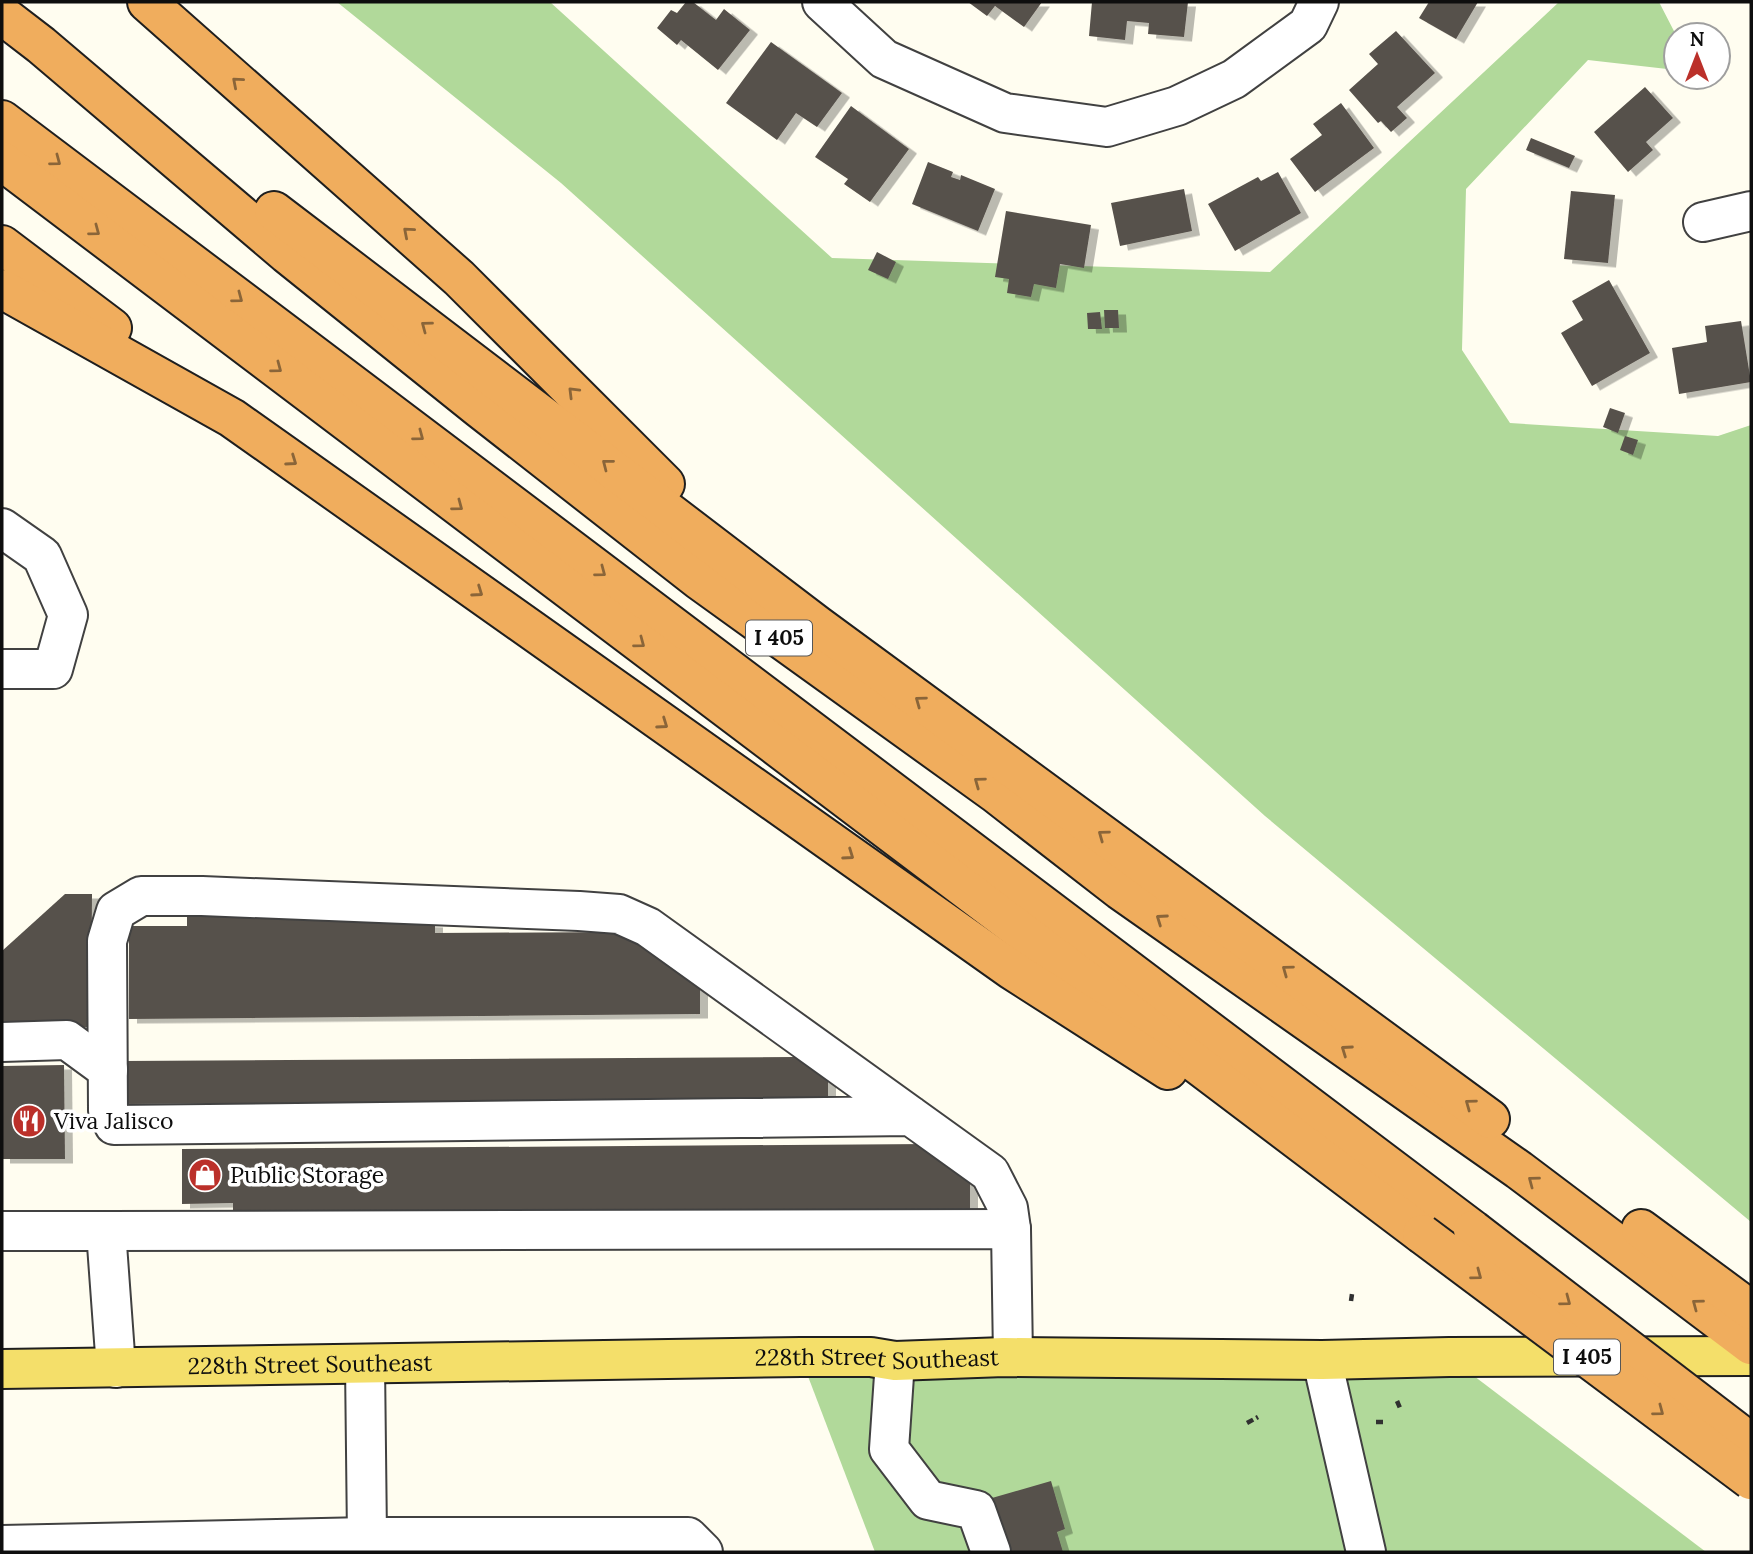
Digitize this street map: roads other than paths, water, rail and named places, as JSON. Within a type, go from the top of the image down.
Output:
[{"type":"highway","points":[[147,2],[459,278],[695,513],[817,625]]},
{"type":"highway","name":"I 405","points":[[2,4],[817,625],[1751,1310]]},
{"type":"highway","name":"I 405","points":[[2,15],[287,254],[699,580],[995,793],[1120,890],[1519,1170],[1751,1345]]},
{"type":"highway","name":"I 405","points":[[2,120],[1473,1230],[1751,1443]]},
{"type":"highway","name":"I 405","points":[[2,161],[1751,1480]]},
{"type":"highway","points":[[2,245],[232,418],[1012,970],[1422,1234]]},
{"type":"highway","points":[[2,289],[232,418]]},
{"type":"main road","name":"228th Street Southeast","points":[[2,1369],[801,1357],[871,1357],[895,1360],[1013,1357],[1322,1360],[1751,1356]]},
{"type":"street","points":[[822,2],[884,59],[1005,113],[1107,127],[1177,106],[1234,79],[1308,25],[1319,2]]},
{"type":"street","points":[[1703,222],[1751,211]]},
{"type":"street","points":[[2,528],[42,556],[68,615],[53,669],[5,674]]},
{"type":"street","points":[[911,1116],[114,1125],[108,1111],[107,941],[116,911],[141,896],[202,896],[619,914],[648,928],[990,1172],[1008,1208],[1011,1229],[1013,1357]]},
{"type":"street","points":[[2,1042],[67,1040],[108,1070]]},
{"type":"street","points":[[2,1231],[1011,1229]]},
{"type":"street","points":[[106,1231],[116,1368]]},
{"type":"street","points":[[895,1360],[889,1449],[928,1500],[976,1510],[991,1552]]},
{"type":"street","points":[[1322,1360],[1366,1552]]},
{"type":"street","points":[[365,1363],[367,1537]]},
{"type":"street","points":[[2,1545],[367,1537],[688,1537],[703,1552]]},
{"type":"place","name":"Viva Jalisco","points":[[29,1121]]},
{"type":"place","name":"Public Storage","points":[[205,1175]]}]
